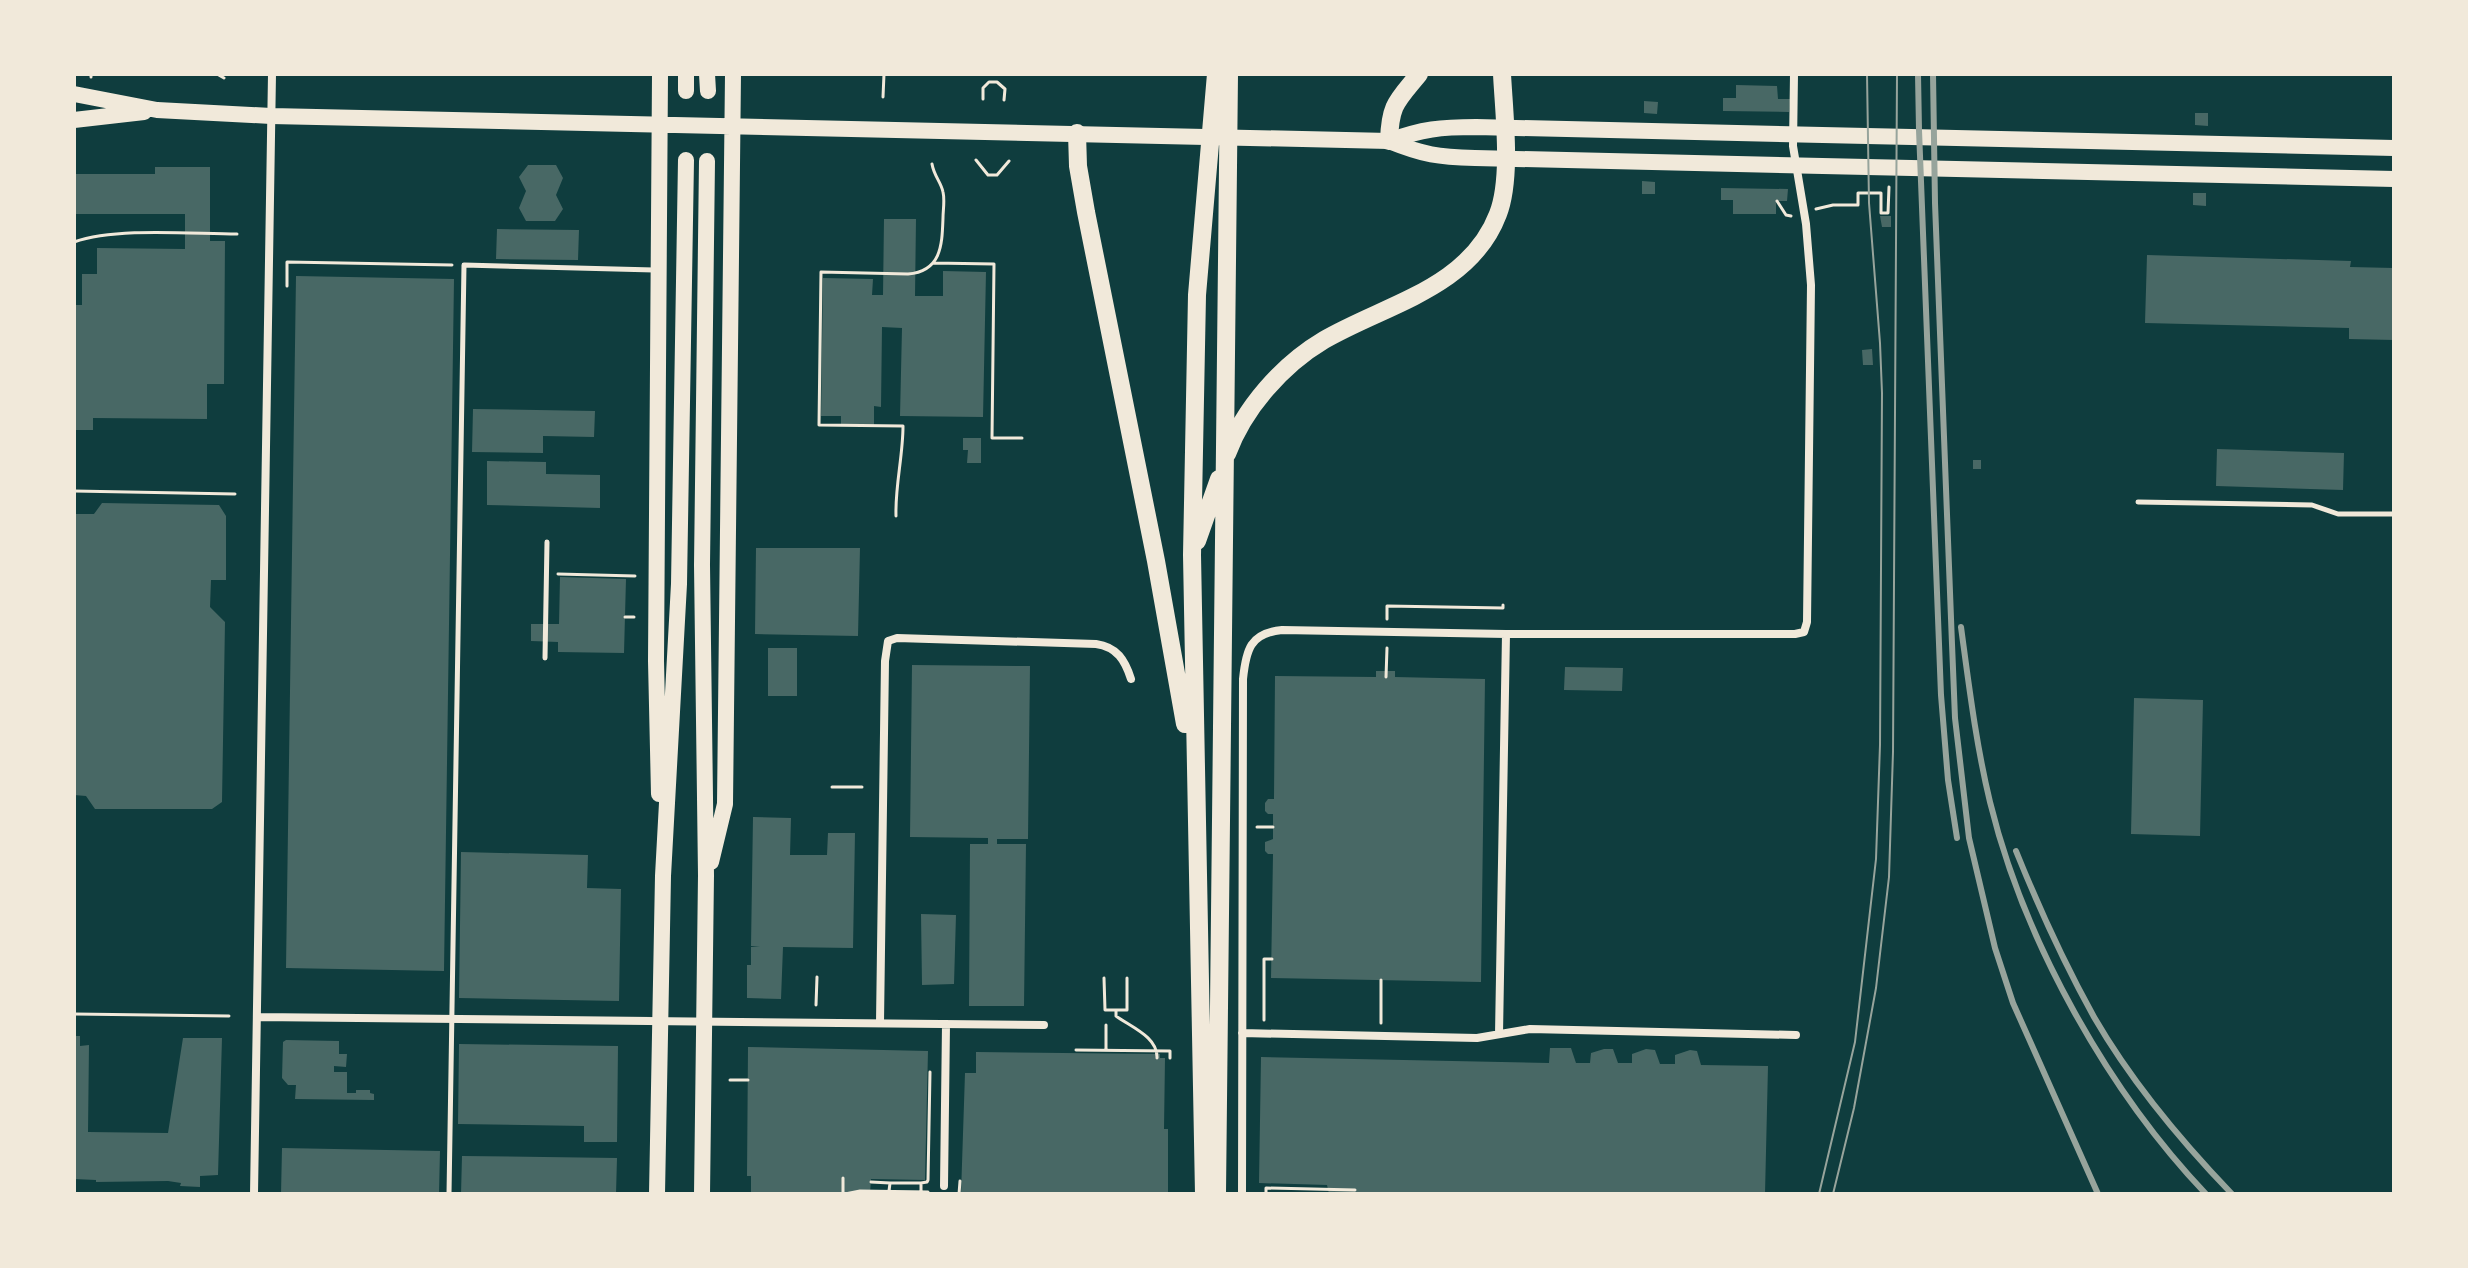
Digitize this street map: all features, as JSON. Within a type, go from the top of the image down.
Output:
[{"type":"highway","points":[[1204,1194],[1192,555],[1197,295],[1216,74]]},
{"type":"highway","points":[[1217,1194],[1229,74]]},
{"type":"highway","points":[[1192,555],[1240,426],[1275,381],[1292,363],[1324,340],[1438,284],[1456,271],[1487,236],[1499,213],[1503,194],[1505,140],[1502,74]]},
{"type":"highway","points":[[1389,141],[1394,105],[1418,76]]},
{"type":"highway","points":[[1077,133],[1078,166],[1092,245],[1192,757],[1219,943]]},
{"type":"main road","points":[[660,74],[667,125],[659,270],[656,661],[663,876]]},
{"type":"main road","points":[[706,875],[718,841],[725,804],[726,127],[733,74]]},
{"type":"main road","points":[[74,94],[157,110],[271,116],[726,127],[1389,141],[1428,129],[1476,127],[2394,148]]},
{"type":"main road","points":[[74,120],[157,110]]},
{"type":"main road","points":[[1389,141],[1434,157],[2394,179]]},
{"type":"main road","points":[[657,1194],[663,876],[679,584],[686,160]]},
{"type":"main road","points":[[702,1194],[706,875],[702,565],[707,161]]},
{"type":"street","points":[[254,1194],[272,74]]},
{"type":"street","points":[[1242,1194],[1243,679],[1245,659],[1252,643],[1261,635],[1282,630],[1506,634],[1804,632],[1807,622],[1811,285],[1806,224],[1793,156],[1794,74]]},
{"type":"street","points":[[1499,1034],[1506,634]]},
{"type":"street","points":[[880,1023],[885,661],[888,641],[897,638],[1109,646],[1126,665],[1131,679]]},
{"type":"street","points":[[257,1017],[1044,1025]]},
{"type":"street","points":[[944,1186],[946,1024]]},
{"type":"street","points":[[1242,1033],[1477,1038],[1530,1029],[1796,1035]]},
{"type":"lane","points":[[449,1194],[464,265],[659,270]]},
{"type":"lane","points":[[2138,502],[2312,505],[2338,514],[2394,514]]},
{"type":"lane","points":[[545,658],[547,542]]},
{"type":"path","points":[[217,74],[224,78]]},
{"type":"path","points":[[883,97],[884,74]]},
{"type":"path","points":[[983,99],[983,88],[989,82],[997,82],[1005,89],[1004,100]]},
{"type":"path","points":[[976,160],[988,175],[997,175],[1009,161]]},
{"type":"path","points":[[896,516],[903,426],[819,425],[821,272],[908,274],[918,273],[933,263],[942,242],[944,194],[933,174],[932,164]]},
{"type":"path","points":[[1816,209],[1858,205],[1858,193],[1881,193],[1881,213],[1888,213],[1889,187]]},
{"type":"path","points":[[1777,201],[1786,215],[1791,216]]},
{"type":"path","points":[[74,242],[119,234],[237,234]]},
{"type":"path","points":[[287,286],[287,262],[464,265]]},
{"type":"path","points":[[933,263],[994,264],[992,438],[1022,438]]},
{"type":"path","points":[[74,491],[235,494]]},
{"type":"path","points":[[556,574],[635,576]]},
{"type":"path","points":[[1387,619],[1387,606],[1503,608],[1503,605]]},
{"type":"path","points":[[625,617],[634,617]]},
{"type":"path","points":[[1386,677],[1387,648]]},
{"type":"path","points":[[832,787],[862,787]]},
{"type":"path","points":[[1256,827],[1273,827]]},
{"type":"path","points":[[1264,1020],[1264,959],[1272,959]]},
{"type":"path","points":[[816,1005],[817,977]]},
{"type":"path","points":[[1104,978],[1105,1010],[1127,1010],[1127,978]]},
{"type":"path","points":[[1381,980],[1381,1023]]},
{"type":"path","points":[[1116,1010],[1116,1016],[1153,1042],[1157,1058]]},
{"type":"path","points":[[74,1014],[229,1016]]},
{"type":"path","points":[[1106,1025],[1106,1050]]},
{"type":"path","points":[[1076,1050],[1170,1051],[1170,1058]]},
{"type":"path","points":[[1133,1051],[1133,1058]]},
{"type":"path","points":[[871,1182],[921,1185],[928,1180],[930,1063]]},
{"type":"path","points":[[730,1080],[748,1080]]},
{"type":"path","points":[[843,1178],[844,1194],[928,1192]]},
{"type":"path","points":[[959,1194],[960,1181]]},
{"type":"path","points":[[890,1183],[890,1191]]},
{"type":"path","points":[[921,1185],[921,1194]]},
{"type":"path","points":[[1266,1194],[1266,1188],[1355,1190]]},
{"type":"building","points":[[1736,85],[1777,86],[1778,99],[1790,99],[1789,112],[1723,111],[1723,98],[1736,98]]},
{"type":"building","points":[[1644,101],[1658,102],[1657,114],[1644,113]]},
{"type":"building","points":[[2195,113],[2208,113],[2208,126],[2195,125]]},
{"type":"building","points":[[528,165],[556,165],[563,178],[556,195],[563,209],[555,221],[526,221],[519,208],[526,191],[519,177]]},
{"type":"building","points":[[155,167],[210,167],[210,241],[225,241],[224,384],[207,384],[207,419],[93,418],[93,430],[74,430],[74,305],[82,305],[82,274],[97,274],[97,248],[185,249],[185,214],[74,214],[74,174],[155,174]]},
{"type":"building","points":[[1642,181],[1655,182],[1655,194],[1642,194]]},
{"type":"building","points":[[1721,188],[1788,189],[1787,201],[1776,201],[1776,214],[1733,214],[1733,200],[1721,200]]},
{"type":"building","points":[[2193,193],[2206,193],[2206,206],[2193,205]]},
{"type":"building","points":[[1880,216],[1891,216],[1891,227],[1882,227]]},
{"type":"building","points":[[884,219],[916,219],[915,296],[943,296],[943,271],[986,272],[983,417],[900,416],[902,328],[882,327],[881,407],[874,406],[874,425],[841,424],[841,416],[821,416],[823,278],[873,279],[872,295],[883,295]]},
{"type":"building","points":[[497,229],[579,230],[578,260],[496,259]]},
{"type":"building","points":[[2147,255],[2351,261],[2350,267],[2394,268],[2394,340],[2349,339],[2349,328],[2145,323]]},
{"type":"building","points":[[296,276],[454,279],[444,971],[286,968]]},
{"type":"building","points":[[1872,349],[1873,365],[1863,365],[1862,350]]},
{"type":"building","points":[[473,409],[595,411],[594,437],[543,436],[543,453],[472,452]]},
{"type":"building","points":[[963,438],[981,438],[981,463],[967,463],[968,450],[963,450]]},
{"type":"building","points":[[2217,449],[2344,453],[2343,490],[2216,486]]},
{"type":"building","points":[[1973,460],[1981,460],[1981,469],[1973,469]]},
{"type":"building","points":[[487,461],[546,462],[546,474],[600,475],[600,508],[487,505]]},
{"type":"building","points":[[102,503],[219,505],[226,516],[226,580],[211,580],[210,607],[225,622],[222,802],[212,809],[95,809],[86,796],[74,795],[74,514],[94,514]]},
{"type":"building","points":[[756,548],[860,548],[858,636],[755,634]]},
{"type":"building","points":[[560,577],[626,579],[624,653],[558,652],[558,642],[531,641],[531,624],[559,624]]},
{"type":"building","points":[[768,648],[797,648],[797,696],[768,696]]},
{"type":"building","points":[[912,665],[1030,666],[1028,839],[997,839],[997,844],[1026,844],[1024,1006],[969,1006],[970,844],[988,844],[988,838],[910,837]]},
{"type":"building","points":[[1565,667],[1623,668],[1622,691],[1564,690]]},
{"type":"building","points":[[1376,671],[1395,671],[1395,677],[1485,679],[1481,982],[1271,978],[1273,854],[1265,851],[1265,842],[1273,839],[1273,814],[1265,811],[1265,803],[1268,799],[1274,799],[1275,676],[1376,677]]},
{"type":"building","points":[[2134,698],[2203,700],[2200,836],[2131,834]]},
{"type":"building","points":[[753,817],[791,818],[790,855],[827,855],[828,833],[855,833],[853,948],[783,947],[781,999],[747,998],[747,965],[751,965],[751,947],[760,947],[751,946]]},
{"type":"building","points":[[461,852],[588,855],[587,888],[621,889],[619,1001],[459,998]]},
{"type":"building","points":[[921,914],[956,915],[954,984],[922,985]]},
{"type":"building","points":[[74,1036],[80,1036],[80,1046],[89,1045],[88,1132],[168,1133],[183,1038],[222,1038],[218,1175],[200,1176],[200,1187],[180,1186],[181,1183],[168,1181],[96,1182],[74,1179]]},
{"type":"building","points":[[339,1041],[339,1054],[347,1054],[346,1067],[334,1066],[334,1072],[347,1072],[347,1093],[370,1090],[374,1100],[295,1099],[296,1085],[288,1085],[282,1078],[283,1042]]},
{"type":"building","points":[[459,1044],[618,1046],[617,1142],[584,1142],[584,1126],[458,1124]]},
{"type":"building","points":[[748,1047],[928,1051],[925,1180],[871,1179],[870,1194],[751,1194],[751,1176],[747,1176]]},
{"type":"building","points":[[1550,1048],[1571,1048],[1576,1063],[1590,1063],[1591,1053],[1613,1049],[1618,1063],[1632,1063],[1632,1054],[1646,1049],[1655,1050],[1660,1064],[1675,1064],[1675,1055],[1690,1050],[1697,1051],[1701,1065],[1768,1066],[1765,1194],[1329,1194],[1327,1185],[1259,1183],[1261,1057],[1549,1063]]},
{"type":"building","points":[[976,1052],[1160,1054],[1160,1058],[1165,1058],[1164,1129],[1168,1129],[1168,1194],[961,1194],[965,1073],[976,1073]]},
{"type":"building","points":[[282,1148],[440,1151],[439,1194],[281,1194]]},
{"type":"building","points":[[462,1156],[617,1158],[616,1194],[461,1194]]},
{"type":"tram line","points":[[1819,1194],[1855,1042],[1876,859],[1880,745],[1882,393],[1869,203],[1867,74]]},
{"type":"tram line","points":[[1833,1194],[1854,1108],[1876,988],[1889,877],[1893,752],[1897,74]]},
{"type":"railway","points":[[1918,74],[1941,695],[1948,780],[1957,838]]},
{"type":"railway","points":[[1933,74],[1935,203],[1955,718],[1969,838],[1995,948],[2013,1003],[2098,1194]]},
{"type":"railway","points":[[1961,627],[1985,780],[2005,855],[2024,907],[2074,1012],[2104,1061],[2136,1109],[2206,1194]]},
{"type":"railway","points":[[2016,851],[2062,956],[2108,1041],[2158,1110],[2232,1194]]}]
